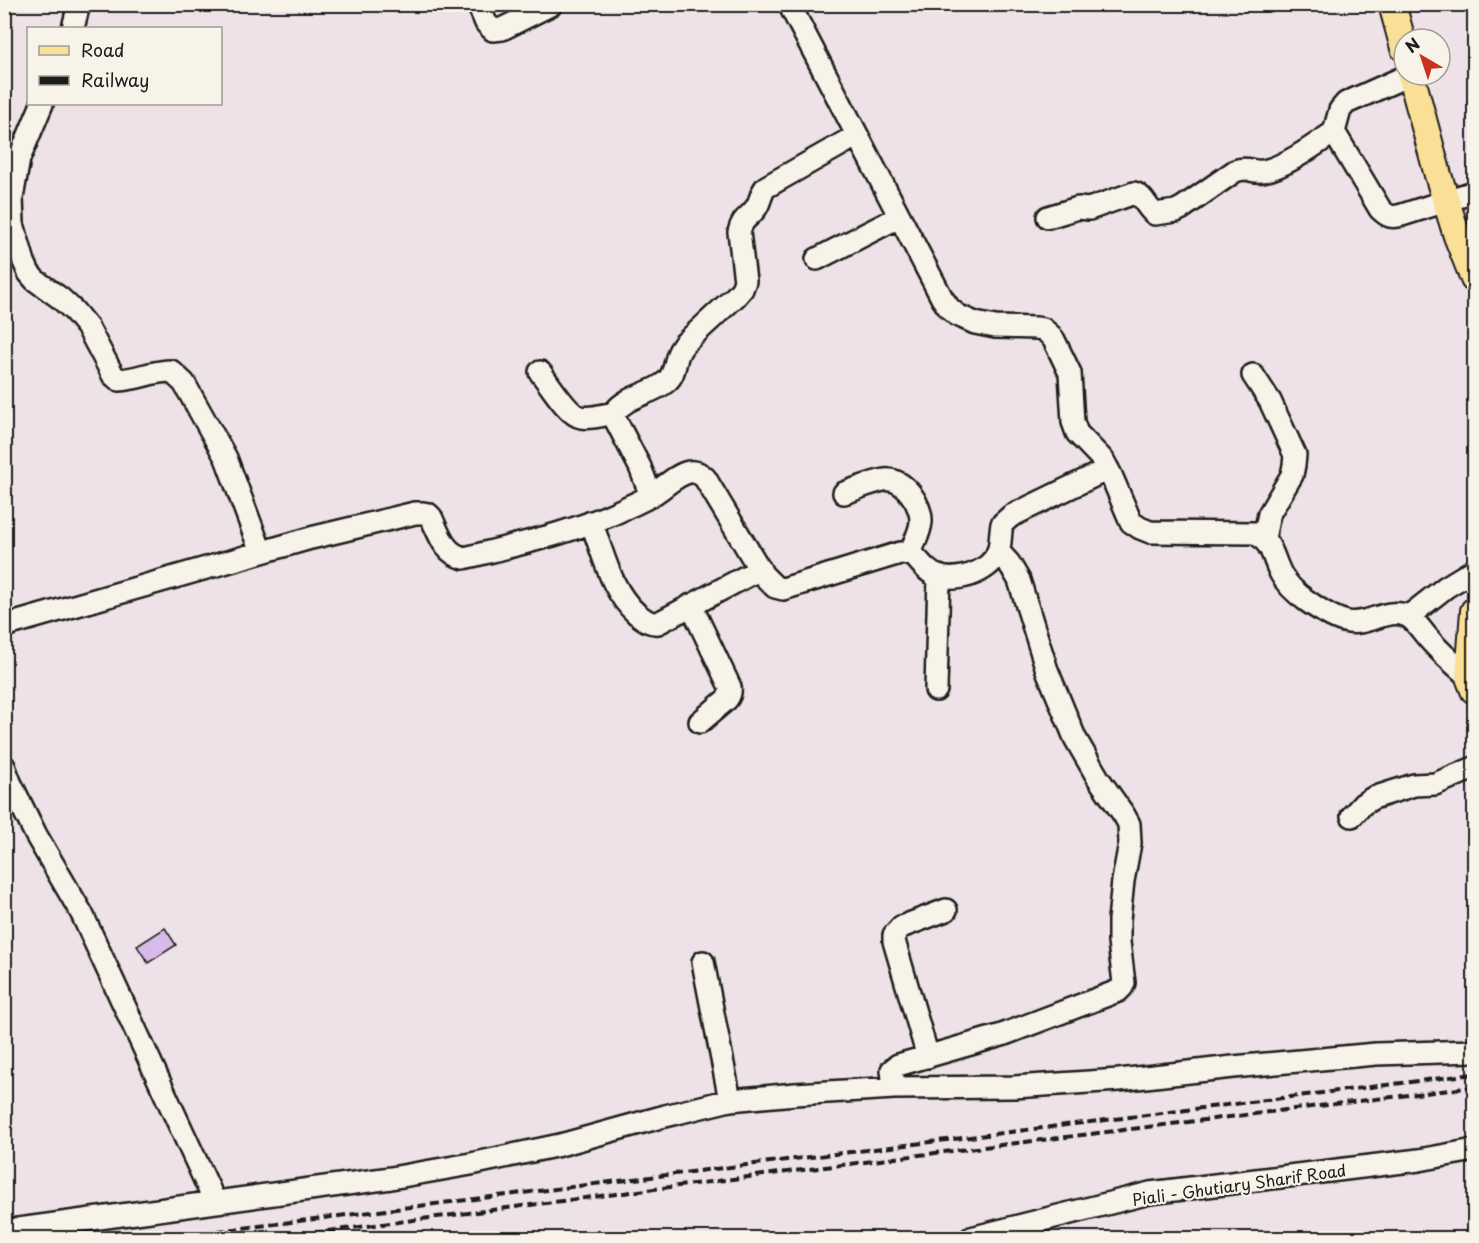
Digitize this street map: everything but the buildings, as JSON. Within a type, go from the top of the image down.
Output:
[{"type":"main road","points":[[1392,4],[1398,27]]},
{"type":"main road","points":[[1413,87],[1457,236],[1474,279]]},
{"type":"main road","points":[[1472,684],[1474,611]]},
{"type":"street","points":[[73,27],[79,4]]},
{"type":"street","points":[[478,4],[486,23],[493,30],[502,29],[552,4]]},
{"type":"street","points":[[789,4],[856,136],[949,308],[957,315],[995,327],[1043,329],[1054,340],[1070,373],[1073,422],[1077,433],[1103,460],[1131,522],[1150,532],[1255,533],[1264,538],[1270,546],[1282,576],[1306,601],[1348,622],[1388,614],[1409,616],[1472,684]]},
{"type":"street","points":[[1048,217],[1078,208],[1089,209],[1134,193],[1140,195],[1155,214],[1176,211],[1235,171],[1248,168],[1263,171],[1284,164],[1334,132],[1340,110],[1346,103],[1392,83]]},
{"type":"street","points":[[42,105],[19,159],[12,198],[13,224],[29,273],[74,311],[93,337],[113,375],[119,380],[129,380],[171,370],[184,383],[226,458],[261,552]]},
{"type":"street","points":[[1334,132],[1380,209],[1386,215],[1393,218],[1474,192]]},
{"type":"street","points":[[651,495],[640,466],[614,413],[618,406],[667,381],[673,373],[679,352],[684,344],[742,289],[745,281],[739,232],[745,218],[758,206],[761,192],[856,136]]},
{"type":"street","points":[[817,259],[899,217]]},
{"type":"street","points":[[540,372],[576,416],[582,418],[614,413]]},
{"type":"street","points":[[1253,375],[1270,401],[1294,455],[1292,475],[1269,514],[1264,538]]},
{"type":"street","points":[[4,626],[311,538],[415,513],[428,514],[445,545],[456,556],[464,558],[537,540],[591,522],[651,495],[682,474],[692,471],[705,478],[760,569],[775,587],[783,589],[900,553],[910,553],[934,575],[949,579],[980,571],[991,563],[998,551],[1002,524],[1005,520],[1108,469]]},
{"type":"street","points":[[844,493],[885,480],[894,481],[903,486],[911,495],[921,517],[921,525],[910,553]]},
{"type":"street","points":[[591,522],[614,584],[630,607],[652,624],[658,623],[760,569]]},
{"type":"street","points":[[894,1088],[892,1070],[894,1067],[1002,1035],[1118,991],[1124,983],[1119,920],[1121,891],[1130,843],[1129,824],[1075,738],[1047,670],[1019,580],[998,551]]},
{"type":"street","points":[[1409,616],[1446,587],[1474,570]]},
{"type":"street","points":[[936,690],[939,576]]},
{"type":"street","points":[[691,605],[731,691],[727,699],[700,722]]},
{"type":"street","points":[[4,766],[36,835],[82,914],[215,1202]]},
{"type":"street","points":[[1352,816],[1362,804],[1373,798],[1414,785],[1435,784],[1474,768]]},
{"type":"street","points":[[928,1057],[894,935],[901,927],[946,910]]},
{"type":"street","points":[[704,962],[730,1100]]},
{"type":"street","points":[[4,1231],[391,1178],[471,1164],[560,1145],[730,1100],[894,1088],[1014,1087],[1119,1080],[1376,1054],[1474,1051]]},
{"type":"street","name":"Piali - Ghutiary Sharif Road","points":[[973,1238],[1150,1193],[1419,1160],[1474,1150]]},
{"type":"railway","points":[[163,1238],[1474,1074]]},
{"type":"railway","points":[[274,1238],[919,1155],[1474,1087]]}]
